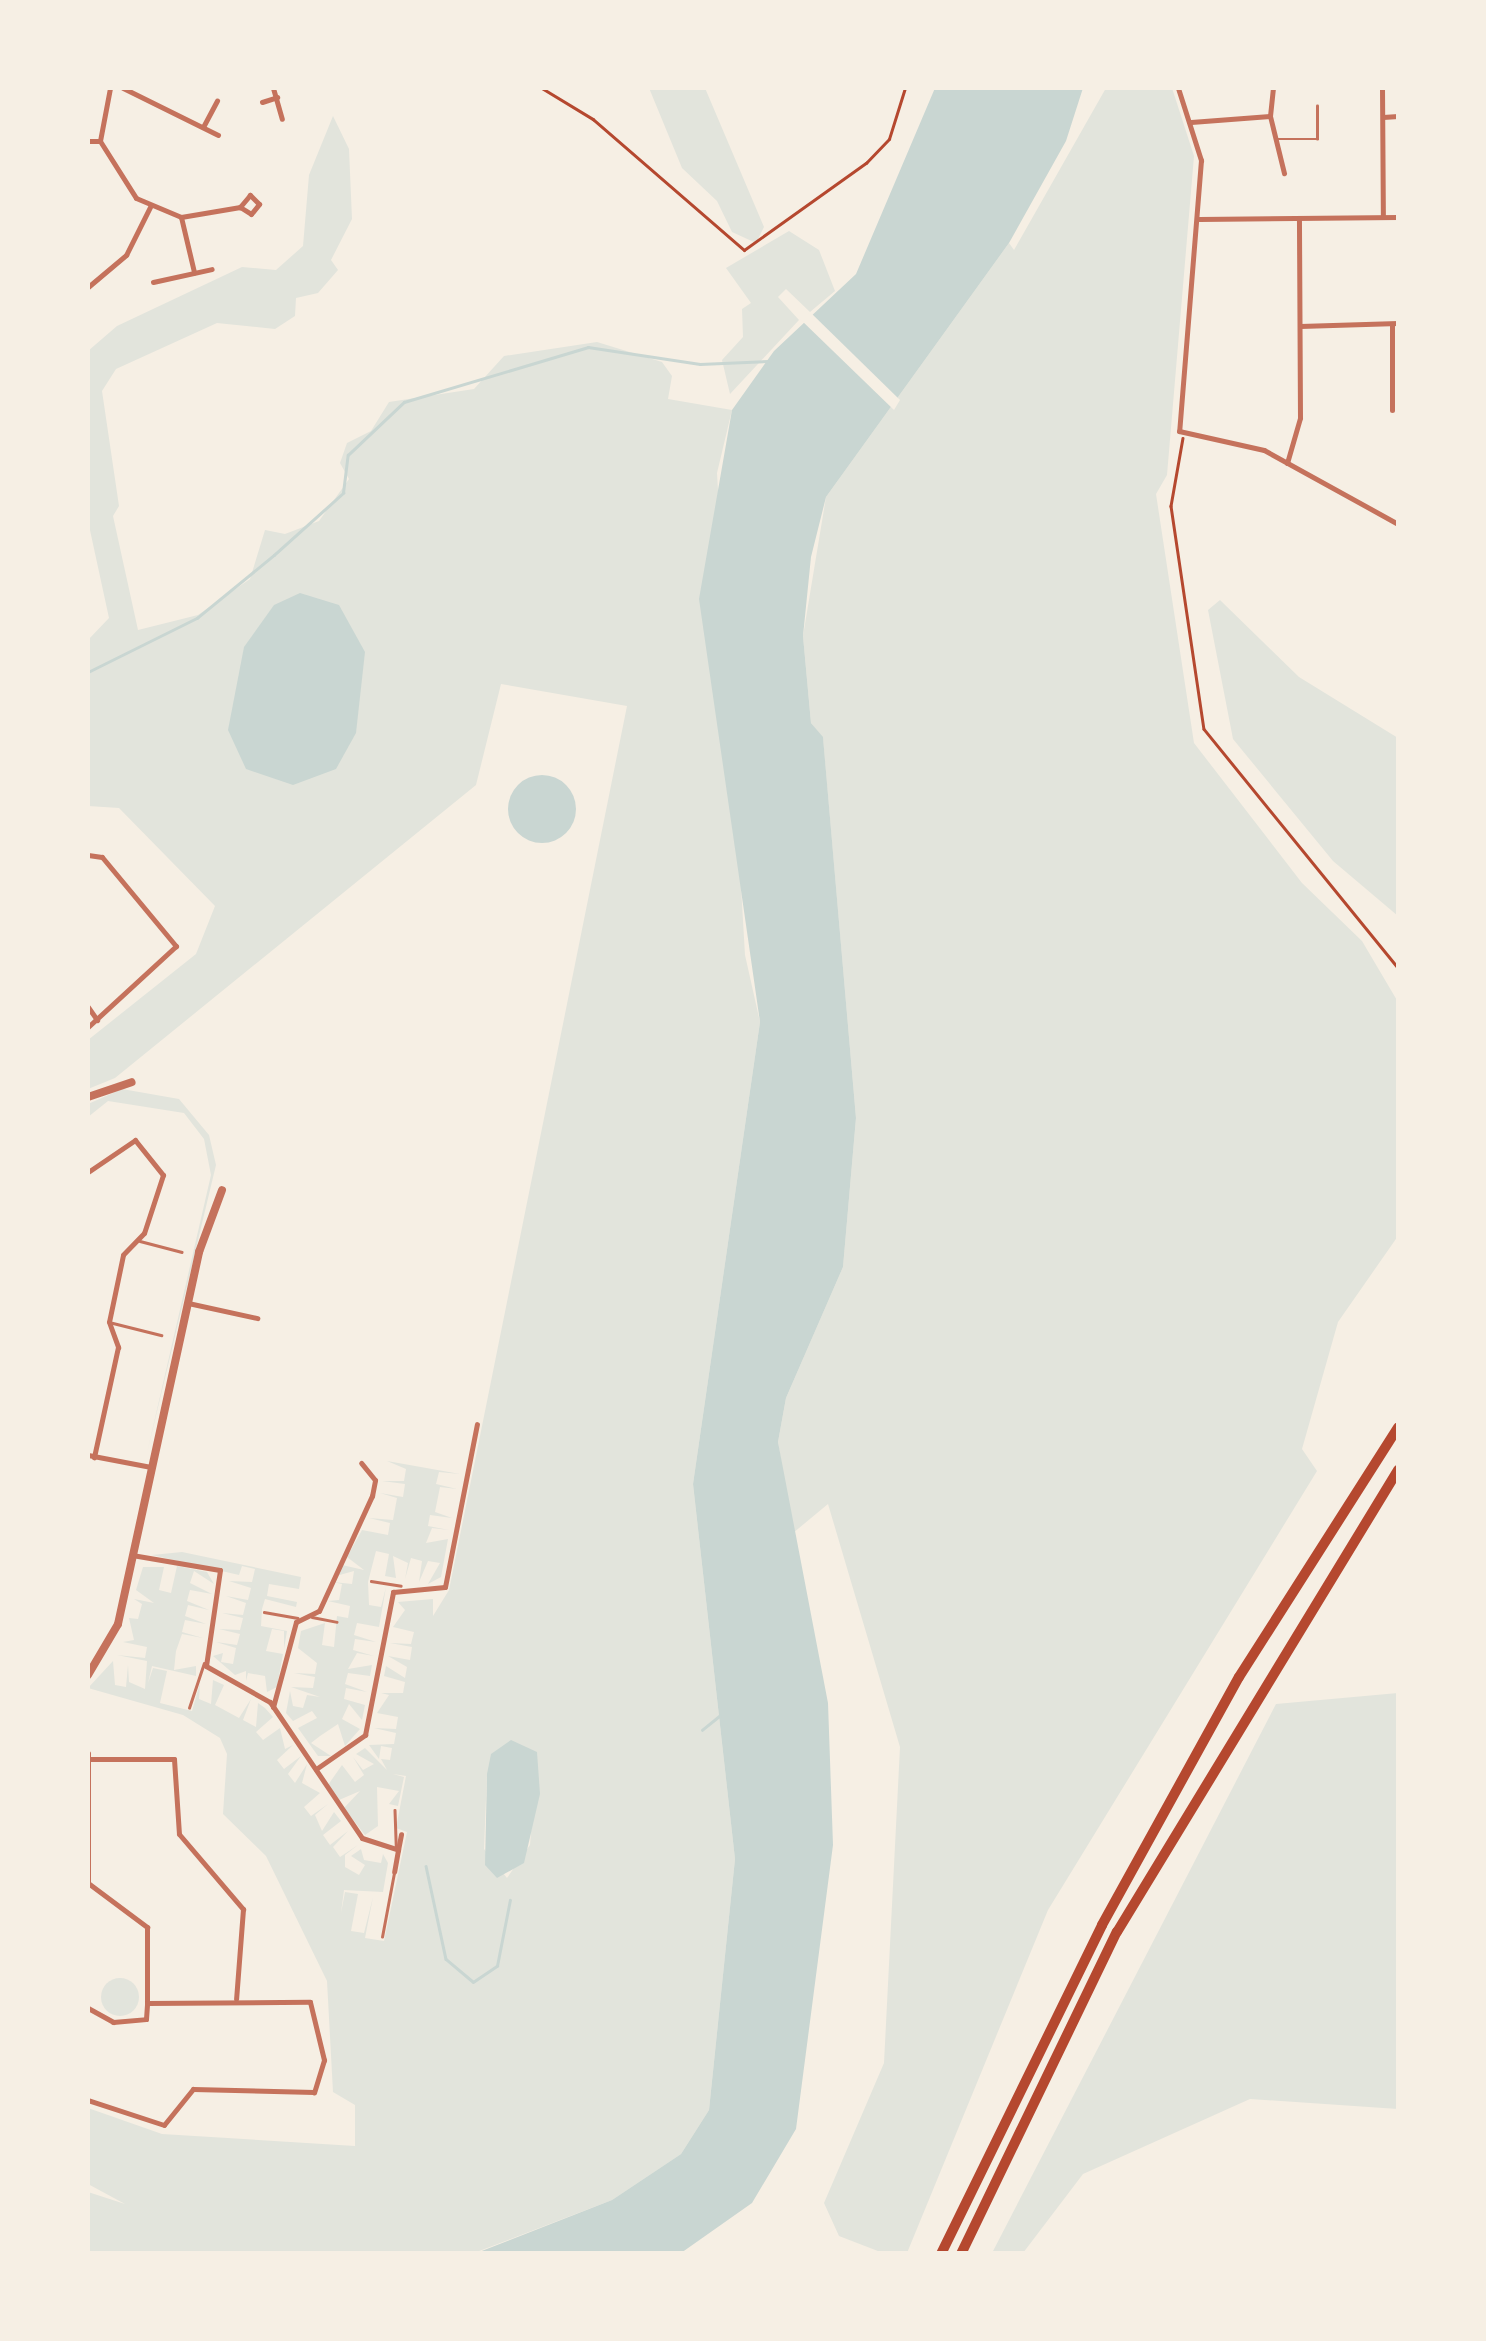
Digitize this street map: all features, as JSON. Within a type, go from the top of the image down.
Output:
[{"type":"highway","points":[[941,2254],[1102,1925],[1239,1677],[1398,1428]]},
{"type":"highway","points":[[961,2254],[1117,1932],[1398,1470]]},
{"type":"street","points":[[110,88],[100,141],[116,178],[150,207],[181,216],[240,207]]},
{"type":"street","points":[[123,88],[218,135]]},
{"type":"street","points":[[272,88],[282,119]]},
{"type":"street","points":[[1178,88],[1202,160],[1184,436],[1288,463],[1398,524]]},
{"type":"street","points":[[1273,88],[1270,116],[1284,173]]},
{"type":"street","points":[[1382,88],[1382,217]]},
{"type":"street","points":[[262,102],[277,97]]},
{"type":"street","points":[[203,128],[216,101]]},
{"type":"street","points":[[1191,122],[1270,116]]},
{"type":"street","points":[[1383,117],[1398,116]]},
{"type":"street","points":[[88,141],[100,141]]},
{"type":"street","points":[[88,287],[126,254],[150,207]]},
{"type":"street","points":[[181,216],[194,272]]},
{"type":"street","points":[[1199,219],[1398,217]]},
{"type":"street","points":[[1288,463],[1300,418],[1299,218]]},
{"type":"street","points":[[153,282],[212,270]]},
{"type":"street","points":[[1300,326],[1396,324],[1392,410]]},
{"type":"street","points":[[88,855],[102,857],[176,940],[88,1027]]},
{"type":"street","points":[[88,1007],[98,1020]]},
{"type":"street","points":[[88,1097],[132,1082]]},
{"type":"street","points":[[88,1172],[130,1140],[161,1167],[138,1240],[124,1252],[109,1322],[118,1347],[91,1456],[151,1467]]},
{"type":"street","points":[[88,1676],[111,1647],[188,1303],[222,1190]]},
{"type":"street","points":[[188,1303],[257,1318]]},
{"type":"street","points":[[316,1769],[366,1736],[400,1586],[445,1587],[477,1424]]},
{"type":"street","points":[[274,1707],[298,1619],[310,1616],[372,1496],[375,1480],[361,1463]]},
{"type":"street","points":[[132,1554],[220,1570],[205,1662],[274,1707],[364,1840],[398,1850]]},
{"type":"street","points":[[88,2008],[113,2022],[146,2020],[147,1928],[88,1883],[88,1756],[174,1759],[179,1834],[243,1909],[236,1999]]},
{"type":"street","points":[[394,1872],[401,1834]]},
{"type":"street","points":[[88,2100],[164,2126],[192,2090],[314,2092],[323,2083],[319,2008],[236,1999],[147,2003]]},
{"type":"lane","points":[[1278,139],[1317,139],[1317,106]]},
{"type":"lane","points":[[138,1240],[182,1252]]},
{"type":"lane","points":[[109,1322],[161,1334]]},
{"type":"lane","points":[[370,1580],[400,1586]]},
{"type":"lane","points":[[264,1612],[298,1619]]},
{"type":"lane","points":[[310,1616],[337,1622]]},
{"type":"lane","points":[[188,1708],[205,1662]]},
{"type":"lane","points":[[395,1810],[398,1850]]},
{"type":"lane","points":[[382,1937],[394,1872]]},
{"type":"path","points":[[542,88],[593,119],[744,250],[866,163],[889,139],[905,88]]},
{"type":"path","points":[[1184,436],[1171,506],[1204,729],[1398,968]]},
{"type":"shaded area","points":[[649,88],[705,88],[764,227],[756,243],[732,232],[717,201],[682,168]]},
{"type":"shaded area","points":[[935,88],[1083,88],[1066,141],[1009,243],[826,497],[811,557],[803,636],[811,723],[823,737],[856,1118],[843,1267],[786,1398],[778,1442],[828,1703],[833,1845],[796,2129],[752,2203],[681,2253],[474,2254],[612,2200],[681,2154],[709,2110],[735,1859],[693,1484],[760,1022],[699,599],[732,410],[774,351],[856,274]]},
{"type":"shaded area","points":[[1106,88],[1172,88],[1194,156],[1167,475],[1156,494],[1194,743],[1302,883],[1362,941],[1398,1002],[1398,1236],[1338,1322],[1302,1449],[1317,1471],[1048,1910],[907,2253],[883,2253],[839,2236],[824,2203],[884,2063],[900,1747],[828,1504],[793,1533],[778,1442],[786,1398],[843,1267],[856,1118],[823,738],[811,723],[803,636],[826,497],[1009,243],[1014,250]]},
{"type":"shaded area","points":[[333,116],[349,149],[352,219],[331,260],[338,270],[318,293],[296,298],[295,316],[275,329],[217,323],[116,369],[102,391],[119,506],[113,516],[138,630],[198,615],[250,579],[265,530],[285,534],[319,521],[349,479],[340,463],[347,443],[371,431],[389,402],[474,389],[504,356],[597,342],[662,362],[672,376],[668,399],[732,410],[717,473],[745,955],[760,1022],[693,1484],[735,1859],[709,2110],[681,2154],[612,2200],[474,2253],[88,2253],[88,2192],[125,2204],[88,2184],[88,2108],[162,2134],[355,2146],[355,2105],[333,2092],[327,1981],[266,1856],[223,1814],[227,1754],[220,1738],[183,1715],[88,1688],[113,1661],[115,1685],[126,1687],[128,1665],[129,1682],[145,1689],[147,1661],[117,1655],[145,1658],[147,1647],[123,1642],[134,1640],[129,1618],[138,1619],[142,1604],[134,1599],[154,1603],[136,1590],[143,1567],[164,1567],[159,1590],[171,1593],[177,1566],[207,1572],[214,1584],[194,1571],[190,1583],[212,1594],[190,1590],[187,1601],[209,1610],[188,1605],[185,1616],[206,1624],[185,1620],[182,1632],[203,1638],[182,1634],[176,1651],[174,1670],[196,1666],[196,1676],[152,1666],[148,1683],[153,1668],[167,1671],[160,1703],[192,1711],[200,1683],[199,1699],[211,1704],[213,1680],[224,1685],[215,1705],[239,1718],[251,1699],[243,1720],[256,1727],[258,1703],[265,1708],[273,1717],[256,1732],[263,1740],[280,1728],[285,1749],[293,1745],[277,1760],[284,1769],[301,1756],[288,1774],[295,1783],[307,1764],[302,1783],[320,1793],[304,1807],[311,1816],[328,1804],[315,1815],[322,1831],[334,1812],[341,1821],[323,1835],[330,1845],[348,1831],[333,1847],[340,1857],[358,1845],[345,1855],[345,1867],[359,1875],[365,1865],[351,1856],[361,1849],[364,1860],[381,1863],[383,1854],[388,1863],[383,1892],[344,1890],[341,1913],[345,1892],[358,1894],[351,1931],[364,1933],[373,1897],[365,1938],[384,1941],[407,1832],[396,1828],[406,1776],[393,1774],[404,1777],[398,1806],[389,1804],[399,1791],[377,1787],[378,1826],[365,1835],[344,1808],[360,1791],[339,1800],[328,1785],[342,1765],[355,1782],[364,1775],[353,1757],[363,1770],[374,1764],[356,1754],[365,1748],[387,1770],[381,1759],[390,1760],[392,1748],[381,1746],[379,1759],[369,1745],[394,1744],[396,1733],[374,1728],[396,1729],[398,1717],[377,1713],[389,1695],[381,1693],[403,1693],[405,1682],[384,1676],[386,1666],[405,1678],[407,1667],[388,1656],[410,1660],[412,1647],[390,1643],[411,1644],[414,1632],[393,1627],[405,1610],[398,1602],[433,1599],[433,1616],[449,1590],[627,706],[501,684],[476,785],[115,1078],[88,1089],[88,1040],[196,954],[215,906],[119,808],[88,806],[88,640],[109,618],[88,521],[88,351],[117,326],[242,267],[276,270],[303,246],[309,175]],"holes":[[[537,1752],[530,1845],[507,1878],[484,1849],[487,1774]]]},
{"type":"shaded area","points":[[789,231],[819,250],[835,291],[810,312],[786,289],[778,297],[799,320],[730,394],[722,360],[743,337],[742,309],[751,303],[726,268]]},
{"type":"shaded area","points":[[300,593],[339,605],[365,652],[356,733],[336,769],[293,785],[246,769],[228,730],[244,647],[274,605]]},
{"type":"shaded area","points":[[1220,600],[1299,677],[1398,738],[1398,916],[1333,861],[1233,739],[1208,610]]},
{"type":"shaded area","points":[[542,775],[566,785],[576,809],[566,833],[542,843],[518,833],[508,809],[518,785]]},
{"type":"shaded area","points":[[122,1089],[179,1099],[209,1135],[216,1165],[147,1453],[211,1175],[204,1139],[184,1113],[108,1101],[88,1117],[88,1104]]},
{"type":"shaded area","points":[[387,1461],[460,1474],[439,1472],[436,1484],[457,1489],[440,1487],[435,1512],[452,1518],[430,1515],[428,1526],[449,1530],[432,1528],[426,1543],[448,1539],[441,1577],[428,1584],[440,1563],[428,1561],[419,1582],[422,1561],[411,1558],[405,1579],[408,1563],[393,1556],[396,1578],[385,1576],[389,1554],[376,1551],[368,1582],[369,1605],[381,1607],[386,1587],[379,1627],[357,1623],[354,1635],[376,1642],[355,1639],[353,1650],[374,1656],[357,1653],[348,1669],[372,1665],[370,1676],[348,1673],[345,1684],[367,1692],[346,1688],[344,1699],[365,1705],[362,1720],[349,1704],[342,1719],[360,1729],[345,1746],[338,1724],[311,1743],[331,1756],[318,1756],[298,1728],[317,1718],[312,1711],[293,1721],[286,1713],[290,1691],[293,1706],[303,1708],[307,1695],[320,1697],[291,1687],[313,1688],[315,1677],[294,1673],[315,1674],[317,1663],[298,1648],[301,1631],[325,1623],[322,1645],[334,1647],[337,1616],[348,1618],[350,1606],[328,1601],[339,1600],[342,1584],[333,1582],[352,1584],[354,1571],[336,1576],[342,1565],[364,1570],[347,1557],[362,1530],[388,1535],[390,1523],[369,1518],[393,1520],[397,1498],[380,1493],[403,1497],[405,1484],[382,1481],[404,1481],[406,1469]]},
{"type":"shaded area","points":[[182,1552],[301,1577],[299,1589],[269,1584],[267,1596],[297,1602],[296,1607],[265,1599],[262,1609],[261,1626],[287,1631],[284,1649],[284,1631],[272,1629],[266,1651],[283,1654],[277,1687],[267,1692],[265,1676],[248,1673],[246,1681],[246,1671],[235,1675],[213,1656],[223,1653],[221,1662],[233,1664],[236,1648],[216,1642],[237,1645],[240,1634],[219,1629],[240,1630],[243,1618],[222,1613],[243,1615],[246,1603],[226,1596],[248,1600],[251,1588],[229,1581],[252,1582],[255,1569],[242,1566],[239,1575],[152,1555]]},
{"type":"shaded area","points":[[1398,1693],[1398,2109],[1250,2099],[1083,2174],[1023,2253],[992,2253],[1276,1704]]},
{"type":"shaded area","points":[[511,1740],[537,1752],[540,1794],[524,1863],[497,1878],[485,1865],[487,1774],[491,1754]]},
{"type":"shaded area","points":[[120,1978],[133,1984],[139,1997],[133,2010],[120,2016],[107,2010],[101,1997],[107,1984]]},
{"type":"pier","points":[[810,312],[900,400],[894,410],[800,319]]},
{"type":"waterway","points":[[88,672],[197,618],[274,555],[343,493],[348,455],[404,402],[588,347],[700,364],[768,361]]},
{"type":"waterway","points":[[702,1730],[719,1716]]},
{"type":"waterway","points":[[426,1866],[446,1959],[473,1982],[497,1966],[510,1900]]}]
